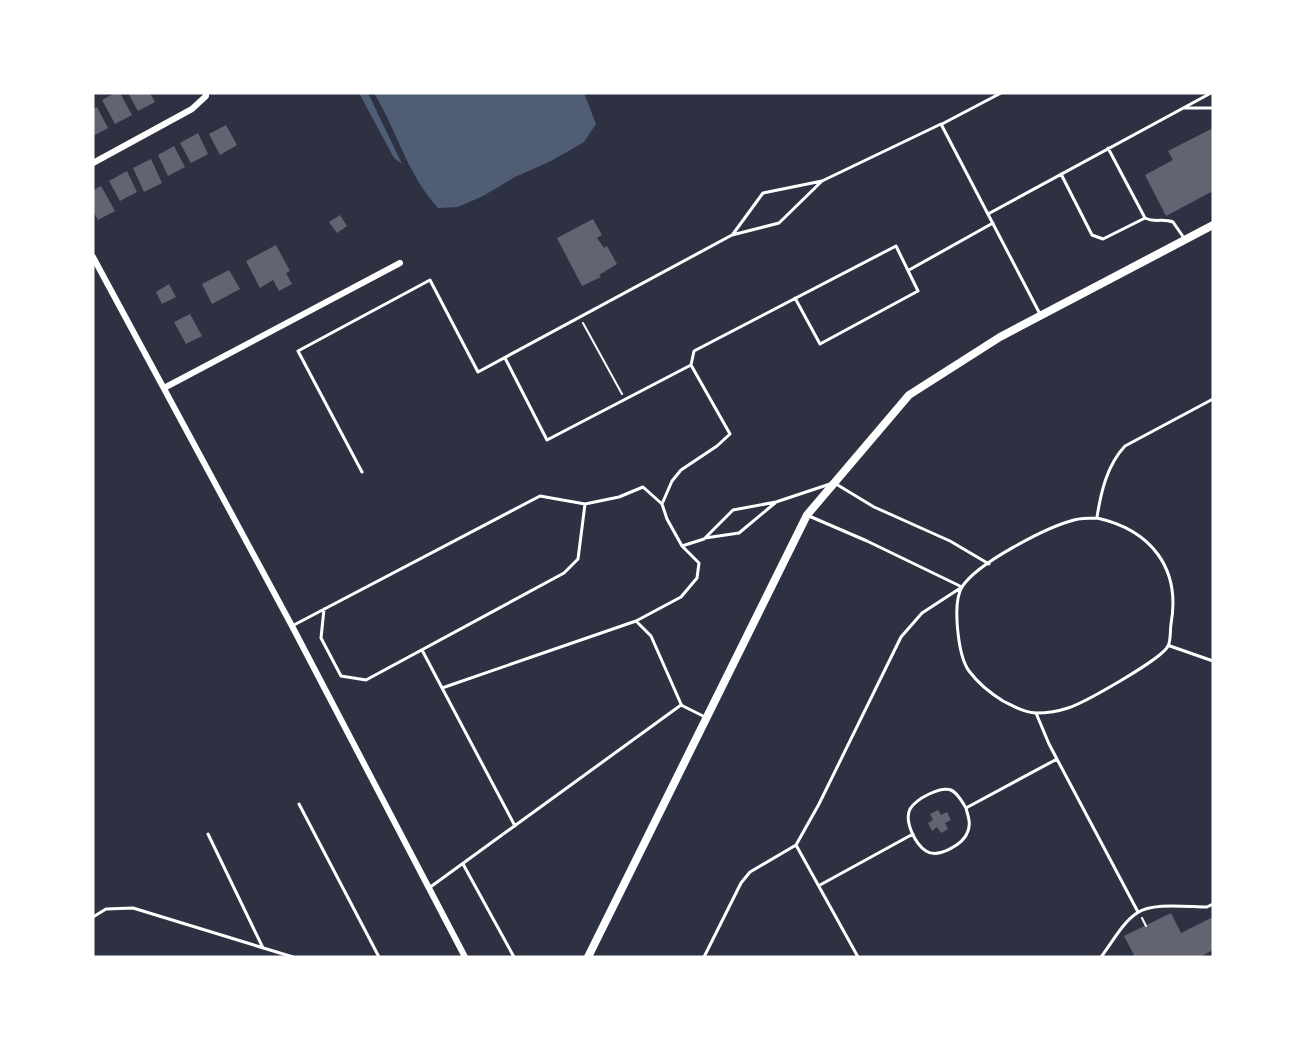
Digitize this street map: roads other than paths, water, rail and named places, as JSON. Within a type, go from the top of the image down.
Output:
[{"type":"street","points":[[93,164],[192,109],[206,96],[206,93]]},
{"type":"street","points":[[588,957],[807,515],[909,395],[1000,337],[1213,225]]},
{"type":"street","points":[[93,257],[292,626],[465,957]]},
{"type":"street","points":[[164,388],[400,263]]},
{"type":"lane","points":[[732,235],[763,193],[822,181],[1001,93]]},
{"type":"lane","points":[[988,214],[1211,93]]},
{"type":"lane","points":[[1182,108],[1213,108]]},
{"type":"lane","points":[[941,124],[1041,315]]},
{"type":"lane","points":[[1108,148],[1145,218],[1151,221],[1167,219],[1173,222],[1184,240]]},
{"type":"lane","points":[[1061,174],[1092,235],[1103,239],[1145,218]]},
{"type":"lane","points":[[362,472],[298,351],[430,280],[478,372],[732,235],[779,223],[822,181]]},
{"type":"lane","points":[[909,270],[993,223]]},
{"type":"lane","points":[[662,504],[672,481],[681,470],[717,446],[730,434],[691,365],[694,351],[795,298],[896,246],[918,291],[820,344],[795,298]]},
{"type":"lane","points":[[505,358],[546,440],[691,365]]},
{"type":"lane","points":[[1097,518],[1107,475],[1117,454],[1125,446],[1213,399]]},
{"type":"lane","points":[[704,539],[733,510],[776,502],[834,483],[874,507],[950,541],[989,564]]},
{"type":"lane","points":[[292,626],[540,496],[585,504],[619,497],[643,487],[662,504],[667,519],[682,546],[699,563],[697,578],[681,597],[636,621],[442,688]]},
{"type":"lane","points":[[682,546],[739,532],[776,502]]},
{"type":"lane","points":[[324,609],[321,638],[341,676],[366,680],[564,573],[578,559],[585,504]]},
{"type":"lane","points":[[807,515],[962,587]]},
{"type":"lane","points":[[704,957],[741,883],[750,872],[796,845],[819,804],[902,637],[922,613],[962,587],[1019,543],[1076,519],[1097,518],[1116,522],[1127,528],[1158,553],[1168,569],[1172,592],[1169,646],[1143,666],[1090,699],[1067,708],[1036,713],[1014,707],[979,683],[967,669],[958,627],[957,607],[962,587]]},
{"type":"lane","points":[[636,621],[651,636],[681,705],[707,718]]},
{"type":"lane","points":[[1169,646],[1213,662]]},
{"type":"lane","points":[[422,650],[515,826]]},
{"type":"lane","points":[[429,888],[681,705]]},
{"type":"lane","points":[[1036,713],[1057,759],[1138,912]]},
{"type":"lane","points":[[966,808],[1057,759]]},
{"type":"lane","points":[[939,790],[951,790],[960,797],[966,808],[970,821],[968,832],[963,840],[936,854],[927,852],[920,846],[908,820],[910,809],[918,801],[939,790]]},
{"type":"lane","points":[[299,804],[379,957]]},
{"type":"lane","points":[[208,834],[263,948]]},
{"type":"lane","points":[[819,885],[913,834]]},
{"type":"lane","points":[[796,845],[858,957]]},
{"type":"lane","points":[[463,864],[514,957]]},
{"type":"lane","points":[[1101,957],[1138,912],[1164,906],[1207,907],[1213,904]]},
{"type":"lane","points":[[93,917],[106,909],[133,908],[293,957]]},
{"type":"water","points":[[359,93],[368,93],[402,164],[394,158]]},
{"type":"water","points":[[374,93],[584,93],[596,124],[584,142],[551,161],[458,207],[438,208],[410,167]]}]
